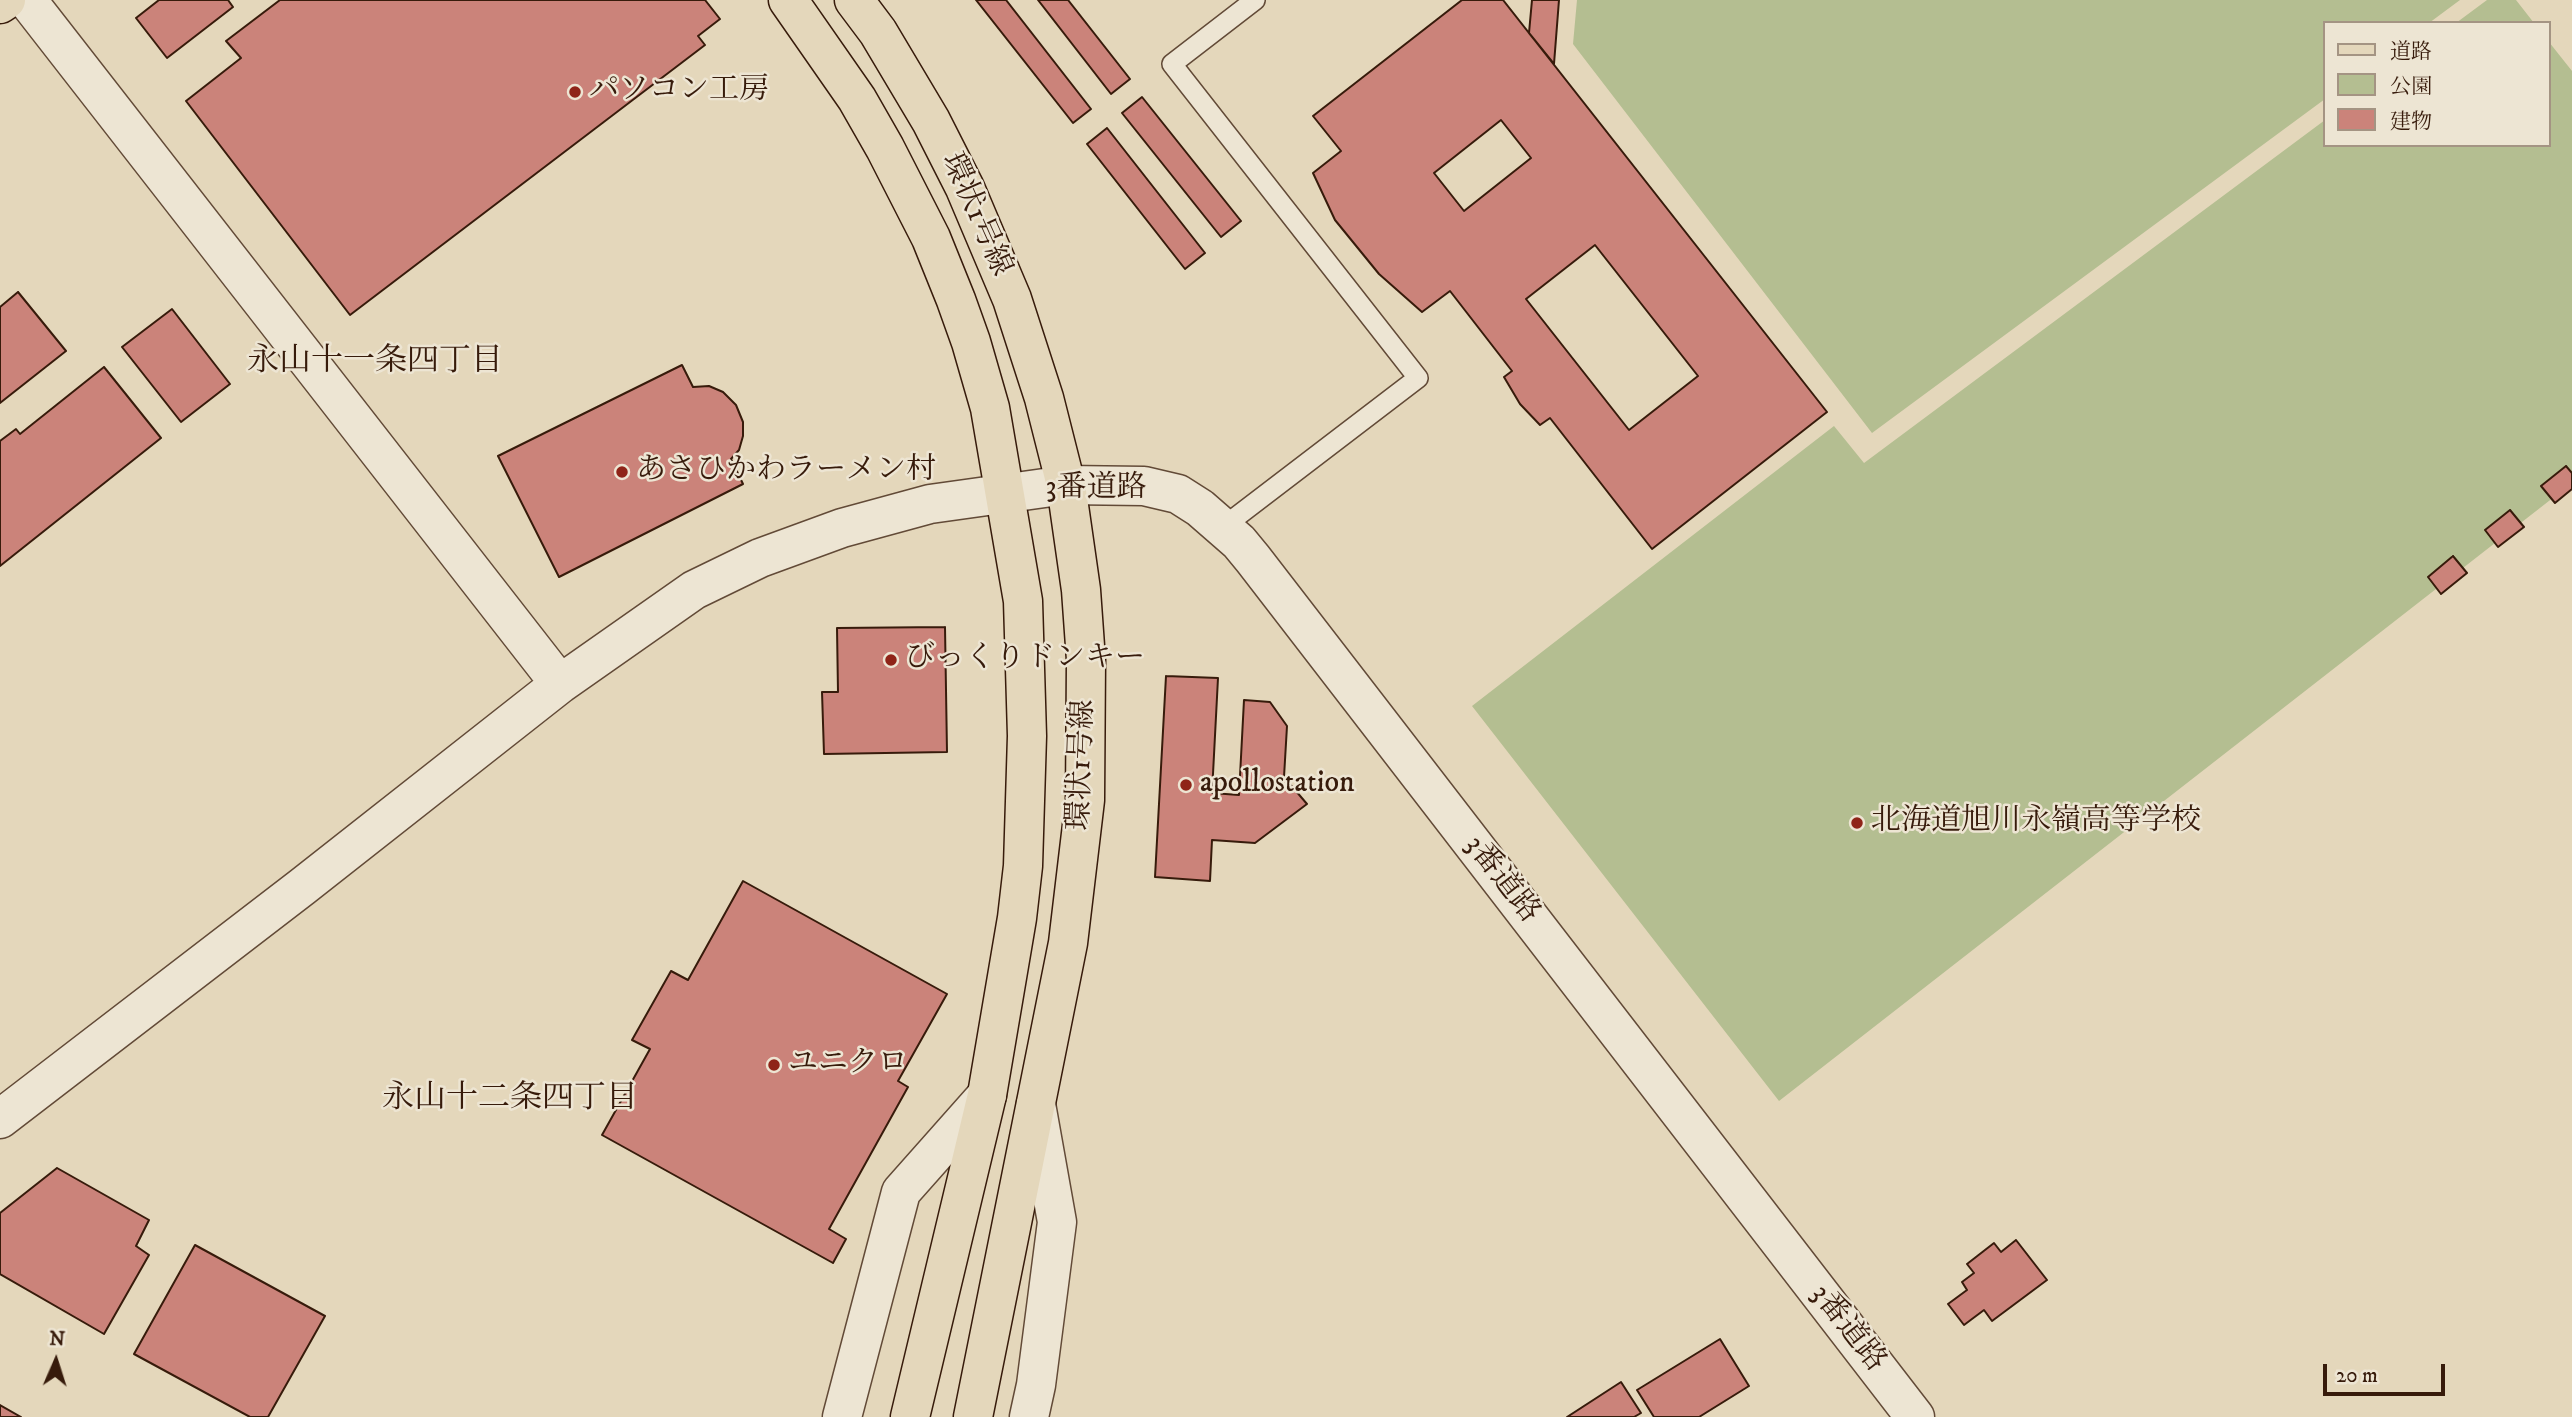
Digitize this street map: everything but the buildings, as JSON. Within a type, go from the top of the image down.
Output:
[{"type":"main road","points":[[0,5],[6,0]]},
{"type":"main road","name":"環状1号線","points":[[788,0],[857,99],[931,238],[971,342],[990,408],[1023,601],[1026,651],[1023,866],[1007,983],[987,1095],[914,1403]]},
{"type":"main road","name":"環状1号線","points":[[855,0],[878,32],[931,121],[988,239],[1012,299],[1040,385],[1066,485],[1081,590],[1086,660],[1085,800],[1068,943],[975,1409]]},
{"type":"street","points":[[27,0],[560,684]]},
{"type":"street","name":"3番道路","points":[[0,1119],[560,684],[694,590],[760,558],[842,528],[930,504],[1066,485],[1120,485],[1162,489],[1178,494],[1200,508],[1223,527],[1253,559],[1915,1417]]},
{"type":"street","points":[[842,1417],[901,1192],[987,1095]]},
{"type":"street","points":[[1029,1417],[1036,1385],[1057,1222],[1036,1101]]},
{"type":"lane","points":[[1223,527],[1418,378],[1172,64],[1255,0]]},
{"type":"green space","points":[[1577,0],[2460,0],[2432,21],[2324,21],[2324,100],[1872,433],[1573,44]]},
{"type":"green space","points":[[2487,0],[2516,0],[2532,21],[2459,21]]},
{"type":"green space","points":[[2551,45],[2572,71],[2572,483],[1779,1101],[1472,706],[1834,426],[1864,463],[2324,121],[2324,147],[2551,147]]},
{"type":"place","name":"パソコン工房","points":[[575,92]]},
{"type":"place","name":"あさひかわラーメン村","points":[[622,472]]},
{"type":"place","name":"びっくりドンキー","points":[[891,660]]},
{"type":"place","name":"apollostation","points":[[1186,785]]},
{"type":"place","name":"北海道旭川永嶺高等学校","points":[[1857,823]]},
{"type":"place","name":"ユニクロ","points":[[774,1065]]},
{"type":"district","name":"永山十一条四丁目","points":[[375,363]]},
{"type":"district","name":"永山十二条四丁目","points":[[510,1100]]}]
